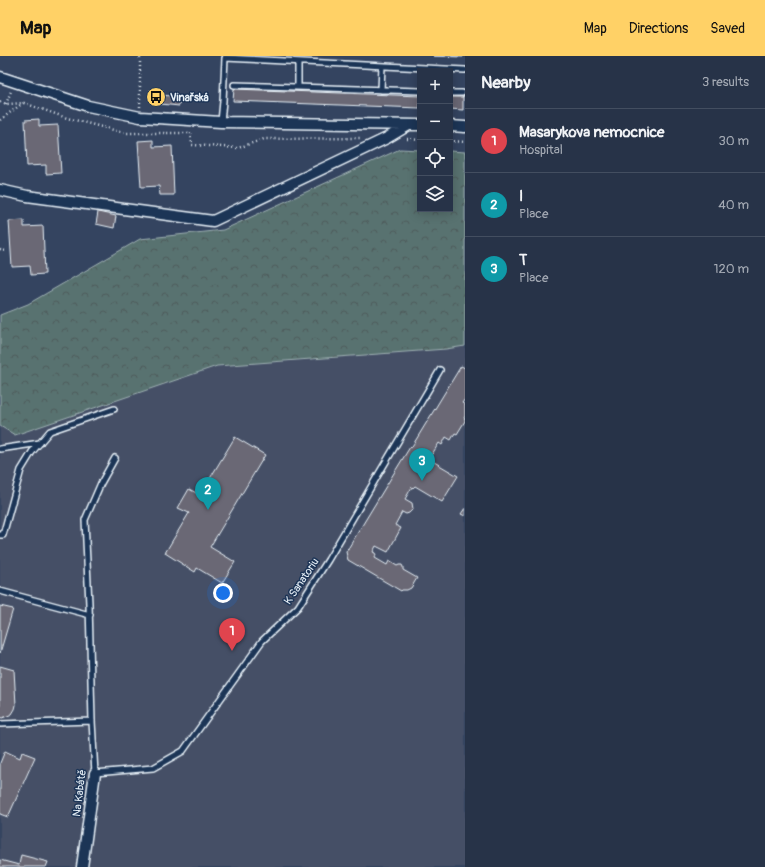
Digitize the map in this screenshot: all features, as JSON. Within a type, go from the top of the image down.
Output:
[{"type":"street","points":[[0,78],[88,106],[140,118],[221,122],[417,125]]},
{"type":"street","points":[[0,190],[27,196],[213,221],[387,138],[409,125]]},
{"type":"street","points":[[453,126],[465,127]]},
{"type":"street","name":"Na Kabátě","points":[[82,867],[95,773]]},
{"type":"lane","points":[[221,122],[224,101],[224,58],[465,70]]},
{"type":"lane","points":[[298,62],[298,87]]},
{"type":"lane","points":[[381,90],[382,66]]},
{"type":"lane","points":[[234,85],[417,92]]},
{"type":"lane","points":[[453,93],[462,93]]},
{"type":"lane","name":"K Sanatoriu","points":[[95,773],[153,768],[183,751],[262,641],[298,607],[328,560],[440,370]]},
{"type":"lane","points":[[0,535],[3,535],[21,470],[32,452],[50,431],[114,409]]},
{"type":"lane","points":[[0,449],[40,443]]},
{"type":"lane","name":"Na Kabátě","points":[[95,773],[92,721],[90,615],[85,520],[101,483],[115,458]]},
{"type":"lane","points":[[0,591],[90,615]]},
{"type":"lane","points":[[0,724],[92,721]]},
{"type":"path","points":[[140,56],[140,118]]},
{"type":"path","points":[[0,102],[6,104],[24,103],[0,120]]},
{"type":"path","points":[[453,141],[465,142]]},
{"type":"path","points":[[0,250],[6,251]]},
{"type":"shaded area","points":[[465,346],[465,867],[0,867],[0,426],[15,435],[217,366],[446,349]]},
{"type":"green space","points":[[400,149],[417,150],[417,212],[453,212],[453,151],[465,152],[465,346],[446,349],[217,366],[15,435],[0,426],[0,315],[28,304],[140,239],[223,230]]},
{"type":"building","points":[[433,56],[463,56],[463,57]]},
{"type":"building","points":[[234,89],[417,96],[417,108],[233,101]]},
{"type":"building","points":[[152,94],[180,97],[179,106],[151,103]]},
{"type":"building","points":[[453,97],[463,97],[463,110],[453,109]]},
{"type":"building","points":[[39,119],[39,126],[58,125],[61,173],[46,174],[46,165],[27,166],[25,120]]},
{"type":"building","points":[[153,140],[153,147],[172,146],[174,195],[160,195],[159,186],[141,187],[138,141]]},
{"type":"building","points":[[98,212],[116,216],[114,228],[96,224]]},
{"type":"building","points":[[24,220],[24,227],[43,226],[45,274],[31,275],[30,266],[12,267],[9,221]]},
{"type":"building","points":[[461,366],[465,368],[465,399],[462,403],[465,405],[465,421],[457,434],[455,433],[451,440],[446,437],[442,445],[439,443],[429,459],[458,476],[442,502],[415,486],[413,488],[412,487],[405,499],[412,503],[413,509],[406,514],[402,512],[395,525],[401,528],[388,552],[376,546],[373,552],[376,555],[375,558],[387,565],[389,561],[397,566],[402,565],[403,570],[417,578],[411,588],[401,591],[348,560],[346,552]]},
{"type":"building","points":[[235,437],[265,455],[210,547],[235,562],[222,583],[197,568],[195,572],[165,553],[189,513],[178,508],[189,489],[200,495]]},
{"type":"building","points":[[465,508],[465,516],[461,514]]},
{"type":"building","points":[[0,606],[13,609],[0,653]]},
{"type":"building","points":[[0,666],[14,670],[16,705],[12,714],[2,718],[0,717]]},
{"type":"building","points":[[5,751],[20,758],[22,752],[35,757],[8,817],[0,814],[0,763]]},
{"type":"building","points":[[21,855],[48,862],[46,867],[0,867],[0,860],[19,865]]},
{"type":"place","name":"Vinařská","points":[[156,97]]},
{"type":"place","name":"T","points":[[422,481]]},
{"type":"place","name":"I","points":[[208,510]]},
{"type":"place","name":"Masarykova nemocnice","points":[[232,651]]}]
